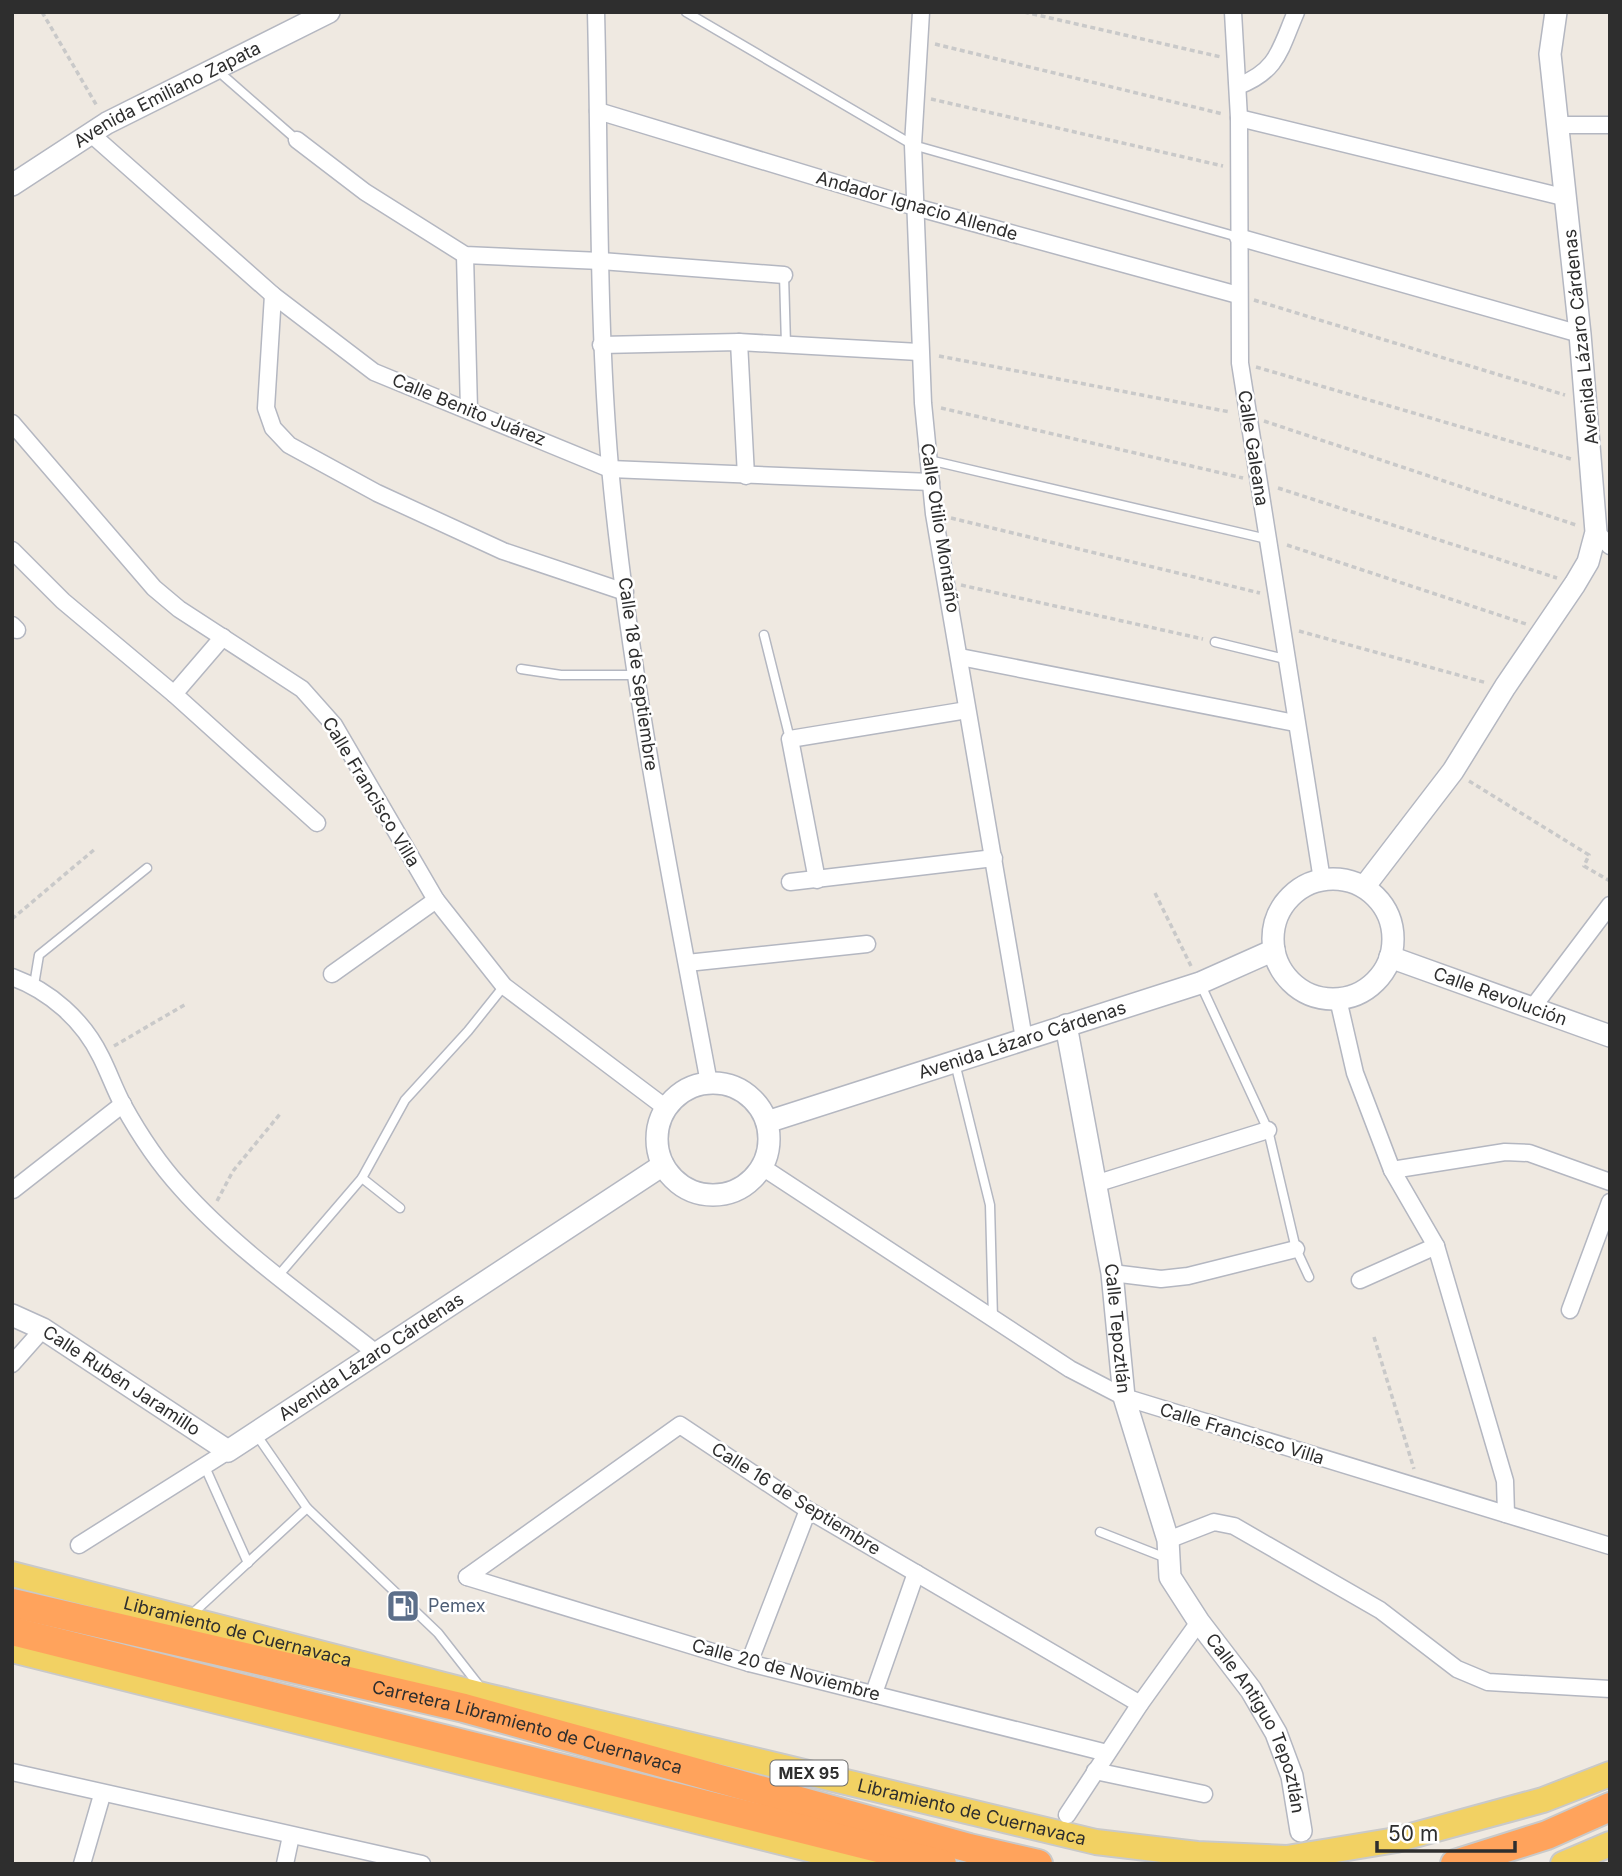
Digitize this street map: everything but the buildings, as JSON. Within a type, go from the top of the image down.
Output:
[{"type":"highway","name":"Carretera Libramiento de Cuernavaca","points":[[12,1603],[464,1708],[969,1848],[1038,1864]]},
{"type":"highway","name":"Carretera Libramiento de Cuernavaca","points":[[12,1632],[942,1864]]},
{"type":"highway","points":[[1455,1864],[1548,1835],[1610,1807]]},
{"type":"highway","points":[[1519,1864],[1610,1825]]},
{"type":"main road","name":"Libramiento de Cuernavaca","points":[[12,1574],[188,1617],[487,1696],[1096,1842],[1197,1854],[1287,1858],[1396,1840],[1543,1800],[1610,1774]]},
{"type":"main road","points":[[12,1650],[869,1864]]},
{"type":"main road","points":[[1563,1864],[1610,1844]]},
{"type":"street","name":"Avenida Emiliano Zapata","points":[[12,185],[99,128],[329,12]]},
{"type":"street","name":"Calle 18 de Septiembre","points":[[596,12],[601,345],[610,469],[635,675],[709,1083]]},
{"type":"street","name":"Calle Otilio Montaño","points":[[921,12],[922,41],[914,145],[915,207],[919,352],[930,482],[1024,1039]]},
{"type":"street","name":"Calle Galeana","points":[[1233,12],[1239,118],[1240,363],[1246,415],[1322,880]]},
{"type":"street","points":[[1238,86],[1259,78],[1274,64],[1296,12]]},
{"type":"street","name":"Avenida Lázaro Cárdenas","points":[[1364,887],[1453,771],[1604,537],[1593,466],[1550,54],[1556,12]]},
{"type":"street","name":"Andador Ignacio Allende","points":[[598,111],[915,207],[1238,295]]},
{"type":"street","points":[[1239,118],[1567,198]]},
{"type":"street","points":[[1557,125],[1610,125]]},
{"type":"street","name":"Calle Benito Juárez","points":[[99,128],[273,295],[374,372],[610,469],[930,482]]},
{"type":"street","points":[[297,140],[365,192],[465,255],[601,261],[784,275]]},
{"type":"street","points":[[1238,236],[1580,334]]},
{"type":"street","points":[[465,255],[469,410]]},
{"type":"street","points":[[273,295],[266,408],[273,428],[289,445],[377,493],[503,551],[625,593]]},
{"type":"street","points":[[601,345],[739,342],[919,352]]},
{"type":"street","points":[[739,342],[746,476]]},
{"type":"street","name":"Calle Francisco Villa","points":[[12,423],[154,588],[302,689],[334,725],[436,900],[504,986],[666,1108]]},
{"type":"street","points":[[12,550],[63,601],[174,694],[317,823]]},
{"type":"street","points":[[174,694],[223,637]]},
{"type":"street","points":[[961,657],[1295,723]]},
{"type":"street","points":[[817,880],[790,739],[967,710]]},
{"type":"street","points":[[790,882],[994,858]]},
{"type":"street","points":[[1322,880],[1351,881],[1364,887],[1379,900],[1389,918],[1393,937],[1390,957],[1384,970],[1364,990],[1338,999],[1320,998],[1290,981],[1280,967],[1274,950],[1273,932],[1279,914],[1289,898],[1304,886],[1322,880]]},
{"type":"street","points":[[332,974],[436,900]]},
{"type":"street","points":[[1533,1007],[1610,905]]},
{"type":"street","points":[[687,963],[867,944]]},
{"type":"street","name":"Avenida Lázaro Cárdenas","points":[[766,1122],[954,1060],[1200,984],[1274,950]]},
{"type":"street","name":"Calle Revolución","points":[[1390,957],[1610,1037]]},
{"type":"street","points":[[12,977],[34,985],[79,1024],[100,1054],[122,1104],[180,1188],[278,1276],[376,1353]]},
{"type":"street","points":[[1338,999],[1354,1073],[1392,1170],[1436,1246],[1505,1480],[1506,1514]]},
{"type":"street","name":"Calle Tepoztlán","points":[[1066,1025],[1112,1273],[1125,1397],[1168,1549],[1170,1577],[1199,1622]]},
{"type":"street","points":[[709,1083],[727,1085],[744,1092],[758,1105],[769,1137],[762,1167],[740,1188],[712,1195],[683,1187],[663,1165],[657,1136],[666,1108],[692,1087],[709,1083]]},
{"type":"street","points":[[13,1190],[122,1104]]},
{"type":"street","points":[[1095,1184],[1268,1130]]},
{"type":"street","points":[[1392,1170],[1505,1152],[1529,1153],[1610,1182]]},
{"type":"street","name":"Avenida Lázaro Cárdenas","points":[[79,1545],[256,1434],[663,1165]]},
{"type":"street","name":"Calle Francisco Villa","points":[[762,1167],[993,1320],[1070,1368],[1125,1397],[1610,1546]]},
{"type":"street","points":[[1570,1310],[1610,1202]]},
{"type":"street","points":[[1360,1280],[1436,1246]]},
{"type":"street","points":[[1112,1273],[1161,1279],[1188,1276],[1296,1249]]},
{"type":"street","name":"Calle Rubén Jaramillo","points":[[12,1315],[43,1329],[228,1451]]},
{"type":"street","points":[[12,1364],[43,1329]]},
{"type":"street","name":"Calle 16 de Septiembre","points":[[467,1577],[680,1425],[808,1510],[1140,1704]]},
{"type":"street","points":[[749,1663],[808,1510]]},
{"type":"street","points":[[1168,1549],[1190,1528],[1214,1522],[1234,1526],[1380,1610],[1457,1669],[1488,1682],[1610,1689]]},
{"type":"street","points":[[874,1693],[916,1573]]},
{"type":"street","name":"Calle 20 de Noviembre","points":[[467,1577],[749,1663],[1107,1754]]},
{"type":"street","points":[[1067,1815],[1140,1704],[1199,1622]]},
{"type":"street","name":"Calle Antiguo Tepoztlán","points":[[1199,1622],[1251,1690],[1276,1733],[1292,1776],[1301,1831]]},
{"type":"street","points":[[1095,1771],[1204,1794]]},
{"type":"street","points":[[12,1772],[422,1864]]},
{"type":"street","points":[[82,1864],[103,1794]]},
{"type":"street","points":[[285,1864],[290,1836]]},
{"type":"lane","points":[[685,12],[914,145],[1238,236]]},
{"type":"lane","points":[[215,68],[297,140]]},
{"type":"lane","points":[[784,275],[786,345]]},
{"type":"lane","points":[[929,460],[1267,539]]},
{"type":"lane","points":[[764,635],[790,739]]},
{"type":"lane","points":[[1215,642],[1285,659]]},
{"type":"lane","points":[[521,669],[561,676],[635,675]]},
{"type":"lane","points":[[34,985],[39,955],[147,868]]},
{"type":"lane","points":[[1200,984],[1268,1130],[1296,1249],[1309,1277]]},
{"type":"lane","points":[[278,1276],[362,1178],[405,1100],[468,1031],[504,986]]},
{"type":"lane","points":[[954,1060],[990,1205],[993,1320]]},
{"type":"lane","points":[[362,1178],[400,1208]]},
{"type":"lane","points":[[256,1434],[307,1508],[439,1633],[487,1696]]},
{"type":"lane","points":[[205,1467],[248,1563]]},
{"type":"lane","points":[[188,1617],[307,1508]]},
{"type":"lane","points":[[1100,1532],[1168,1549]]},
{"type":"path","points":[[42,12],[99,128]]},
{"type":"path","points":[[1024,12],[1237,61]]},
{"type":"path","points":[[922,41],[1239,118]]},
{"type":"path","points":[[916,96],[1239,170]]},
{"type":"path","points":[[1238,295],[1587,402]]},
{"type":"path","points":[[919,352],[1246,415],[1604,537]]},
{"type":"path","points":[[1240,363],[1593,466]]},
{"type":"path","points":[[923,403],[1258,481],[1576,583]]},
{"type":"path","points":[[934,514],[1275,597]]},
{"type":"path","points":[[1267,539],[1544,630]]},
{"type":"path","points":[[947,582],[1215,642]]},
{"type":"path","points":[[1280,626],[1505,687]]},
{"type":"path","points":[[1453,771],[1590,855],[1584,866],[1610,881]]},
{"type":"path","points":[[12,919],[95,849]]},
{"type":"path","points":[[1155,893],[1200,984]]},
{"type":"path","points":[[100,1054],[187,1004]]},
{"type":"path","points":[[209,1216],[233,1171],[280,1115]]},
{"type":"path","points":[[1374,1337],[1419,1489]]},
{"type":"place","name":"Pemex","points":[[403,1606]]}]
